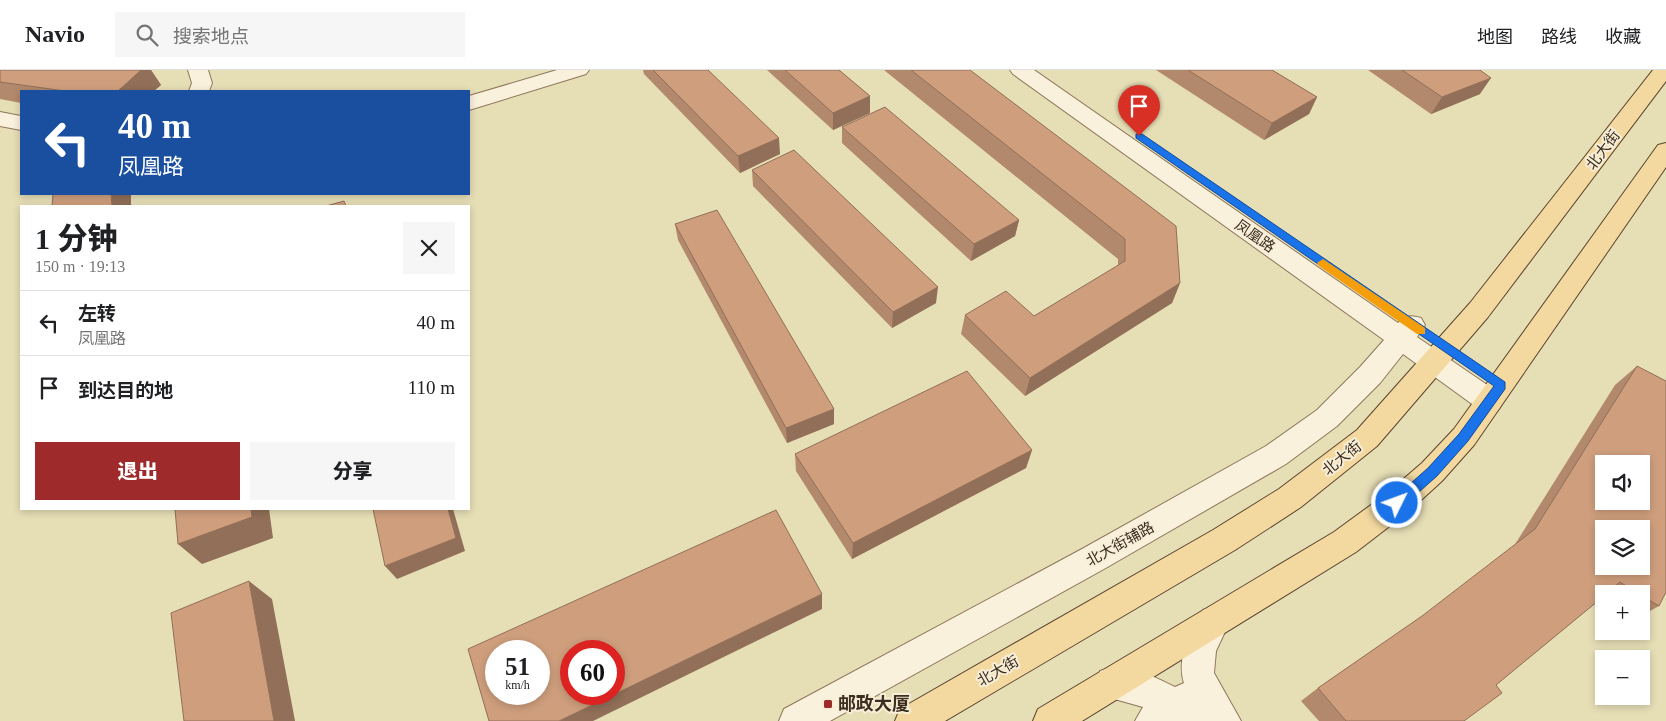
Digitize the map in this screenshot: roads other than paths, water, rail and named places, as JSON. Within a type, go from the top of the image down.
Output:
[{"type":"main road","name":"北大街","points":[[912,721],[1224,540],[1290,498],[1368,438],[1441,356],[1544,229],[1664,70]]},
{"type":"main road","points":[[1050,721],[1345,542],[1397,503],[1432,472],[1464,438],[1666,150]]},
{"type":"street","points":[[198,70],[202,83],[199,90]]},
{"type":"street","points":[[470,103],[579,70]]},
{"type":"street","name":"凤凰路","points":[[1020,70],[1495,393]]},
{"type":"street","name":"凤凰路","points":[[1044,70],[1406,332]]},
{"type":"street","points":[[0,119],[20,123]]},
{"type":"street","name":"北大街辅路","points":[[796,721],[1084,564],[1276,454],[1327,418],[1370,375],[1406,332]]},
{"type":"street","points":[[1214,621],[1203,641],[1196,660],[1198,678],[1224,721]]},
{"type":"street","points":[[1112,683],[1135,686],[1156,694],[1173,716],[1204,688]]},
{"type":"place","name":"邮政大厦","points":[[828,704]]}]
